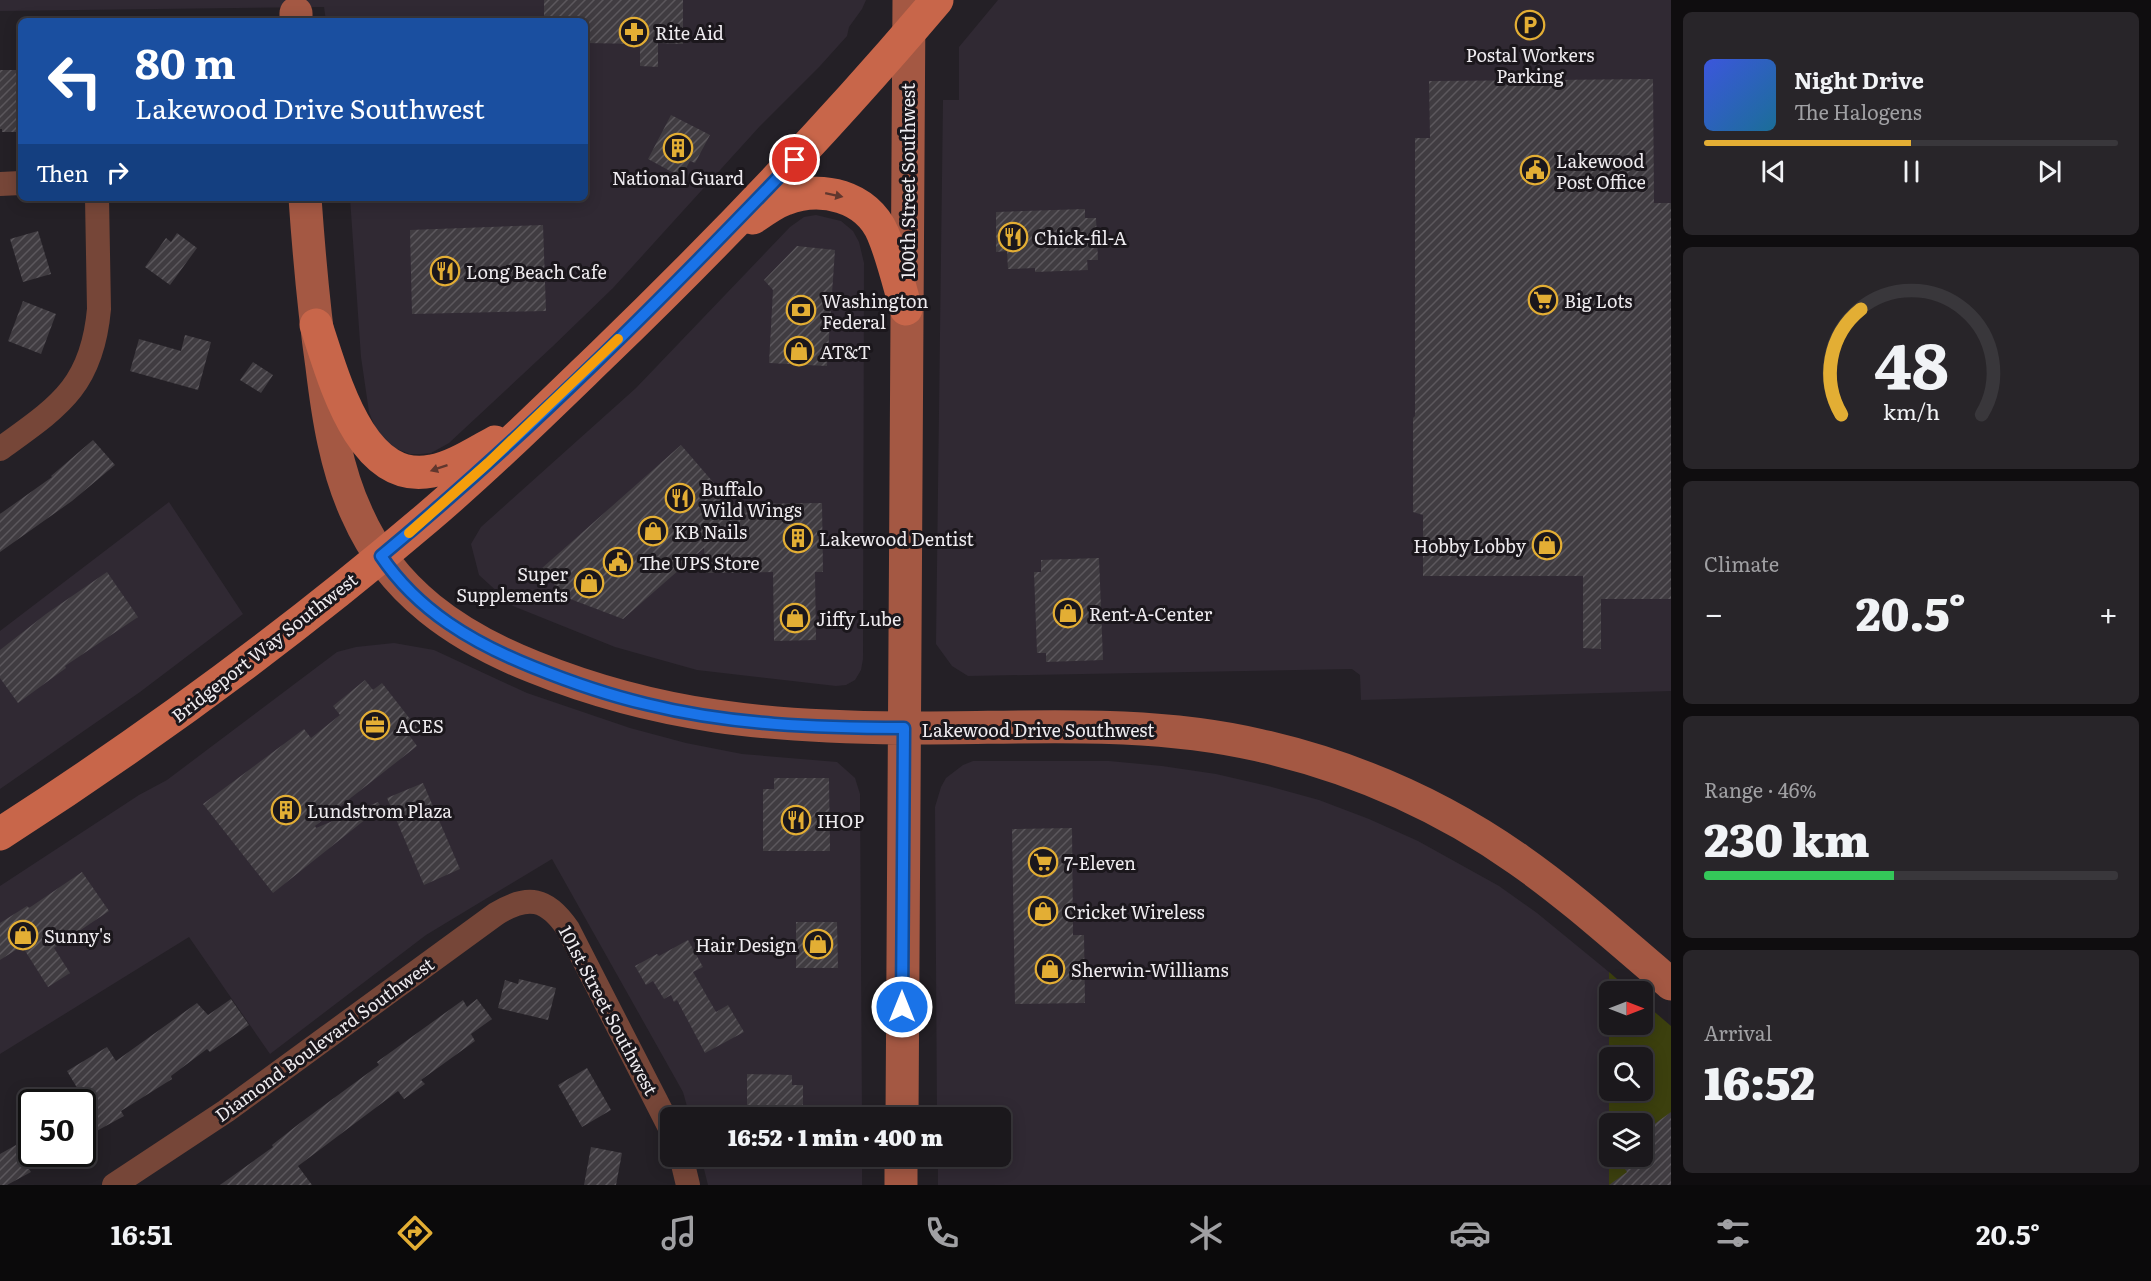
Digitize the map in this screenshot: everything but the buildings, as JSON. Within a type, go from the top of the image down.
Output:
[{"type":"main road","name":"100th Street Southwest","points":[[902,1107],[909,0]]},
{"type":"main road","name":"Bridgeport Way Southwest","points":[[0,834],[140,741],[226,679],[429,517],[529,425],[708,250],[807,147],[937,0]]},
{"type":"main road","points":[[708,250],[765,209],[783,199],[801,194],[824,193],[844,197],[870,214],[882,233],[906,309]]},
{"type":"main road","name":"Lakewood Drive Southwest","points":[[305,201],[316,325],[330,424],[339,462],[357,516],[393,574],[418,600],[459,630],[507,657],[589,687],[646,704],[715,717],[802,726],[1117,727],[1164,730],[1257,745],[1348,771],[1435,809],[1516,858],[1554,886],[1671,984]]},
{"type":"main road","points":[[316,325],[341,401],[357,431],[370,448],[395,466],[413,472],[432,471],[529,425]]},
{"type":"main road","points":[[901,1185],[902,1167]]},
{"type":"street","points":[[0,184],[18,183]]},
{"type":"street","points":[[0,450],[64,400],[89,359],[99,309],[97,201]]},
{"type":"street","name":"101st Street Southwest","points":[[536,902],[555,911],[575,941],[660,1108]]},
{"type":"street","name":"Diamond Boulevard Southwest","points":[[114,1185],[226,1111],[496,914],[520,903],[536,902]]},
{"type":"street","points":[[684,1167],[688,1185]]},
{"type":"shaded area","points":[[0,0],[866,0],[849,27],[847,36],[760,126],[613,288],[449,443],[431,453],[421,454],[410,454],[389,446],[379,437],[369,412],[361,357],[350,201],[588,201],[588,18],[326,18],[324,7],[0,11]]},
{"type":"shaded area","points":[[998,0],[1671,0],[1671,691],[1361,700],[1360,675],[1352,669],[968,676],[952,666],[936,644],[943,100],[959,100],[959,47]]},
{"type":"shaded area","points":[[816,215],[841,221],[853,231],[859,242],[864,263],[863,659],[861,670],[855,680],[846,685],[836,686],[697,670],[615,647],[513,606],[479,575],[471,544],[481,527],[636,388],[790,227],[804,217]]},
{"type":"shaded area","points":[[169,502],[243,614],[140,692],[0,789],[0,631]]},
{"type":"shaded area","points":[[394,643],[434,650],[527,693],[630,728],[686,743],[742,754],[837,762],[855,778],[860,794],[862,1107],[687,1107],[683,1092],[552,859],[426,935],[270,1054],[189,937],[0,1054],[0,886],[139,795],[167,780],[337,652],[356,647]]},
{"type":"shaded area","points":[[973,761],[1109,761],[1216,774],[1319,800],[1369,819],[1418,841],[1499,886],[1537,913],[1609,972],[1609,981],[1599,981],[1599,1035],[1609,1035],[1609,1047],[1599,1047],[1599,1101],[1609,1101],[1609,1113],[1599,1113],[1599,1167],[1609,1167],[1609,1185],[938,1185],[938,1167],[1011,1167],[1011,1107],[937,1107],[935,807],[946,778],[963,765]]},
{"type":"shaded area","points":[[704,1167],[862,1167],[862,1185],[708,1185]]},
{"type":"green space","points":[[1609,972],[1619,981],[1609,981]]},
{"type":"green space","points":[[1653,1011],[1671,1026],[1671,1185],[1609,1185],[1609,1167],[1653,1167],[1653,1113],[1609,1113],[1609,1101],[1653,1101],[1653,1047],[1609,1047],[1609,1035],[1653,1035]]},
{"type":"slow traffic","points":[[409,533],[488,463],[618,339]]},
{"type":"place","name":"Postal Workers Parking","points":[[1530,25]]},
{"type":"place","name":"Rite Aid","points":[[634,32]]},
{"type":"place","name":"National Guard","points":[[678,148]]},
{"type":"place","name":"Lakewood Post Office","points":[[1535,170]]},
{"type":"place","name":"Chick-fil-A","points":[[1013,237]]},
{"type":"place","name":"Long Beach Cafe","points":[[445,271]]},
{"type":"place","name":"Big Lots","points":[[1543,300]]},
{"type":"place","name":"Washington Federal","points":[[801,310]]},
{"type":"place","name":"AT&T","points":[[799,351]]},
{"type":"place","name":"Buffalo Wild Wings","points":[[680,498]]},
{"type":"place","name":"KB Nails","points":[[653,531]]},
{"type":"place","name":"Lakewood Dentist","points":[[798,538]]},
{"type":"place","name":"Hobby Lobby","points":[[1547,545]]},
{"type":"place","name":"The UPS Store","points":[[618,562]]},
{"type":"place","name":"Super Supplements","points":[[589,583]]},
{"type":"place","name":"Rent-A-Center","points":[[1068,613]]},
{"type":"place","name":"Jiffy Lube","points":[[795,618]]},
{"type":"place","name":"ACES","points":[[375,725]]},
{"type":"place","name":"Lundstrom Plaza","points":[[286,810]]},
{"type":"place","name":"IHOP","points":[[796,820]]},
{"type":"place","name":"7-Eleven","points":[[1043,862]]},
{"type":"place","name":"Cricket Wireless","points":[[1043,911]]},
{"type":"place","name":"Sunny's","points":[[23,935]]},
{"type":"place","name":"Hair Design","points":[[818,944]]},
{"type":"place","name":"Sherwin-Williams","points":[[1050,969]]},
{"type":"route","points":[[795,160],[665,293],[545,410],[429,517],[381,556],[393,574],[429,610],[480,644],[561,678],[646,704],[715,717],[802,726],[904,728],[902,1007]]}]
